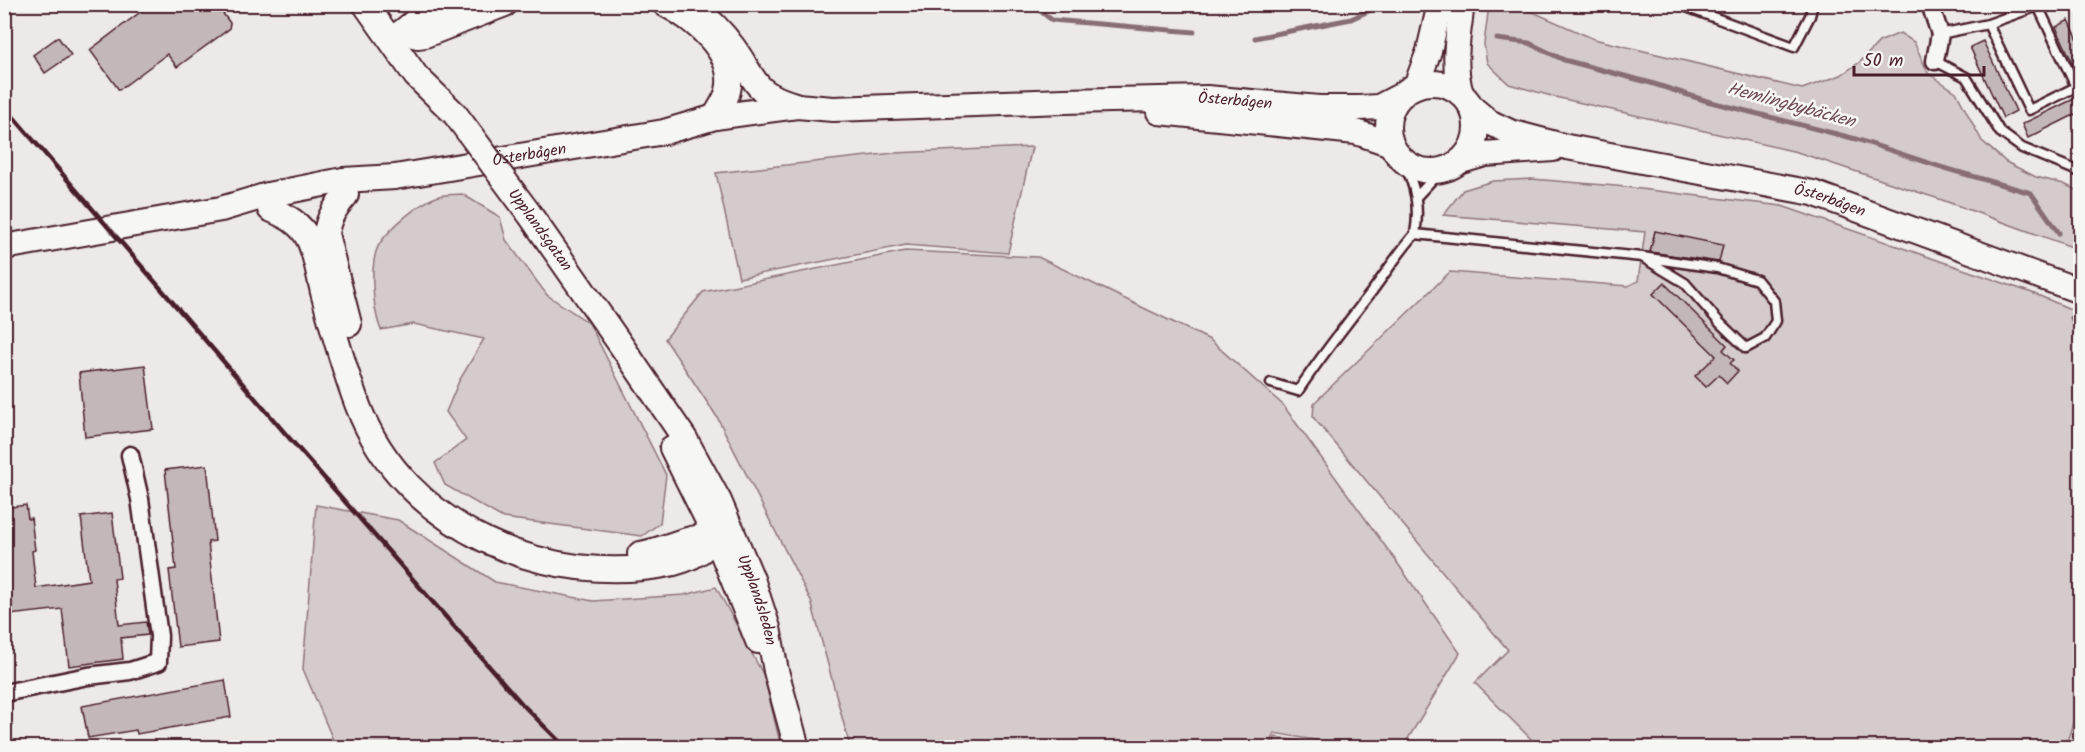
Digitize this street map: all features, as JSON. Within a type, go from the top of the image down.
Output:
[{"type":"main road","name":"Upplandsgatan","points":[[365,4],[396,35],[444,92],[455,114],[528,212],[624,348],[724,534]]},
{"type":"main road","name":"Upplandsgatan","points":[[382,4],[396,35]]},
{"type":"main road","points":[[396,35],[424,14],[456,4]]},
{"type":"main road","points":[[396,35],[425,35],[505,4]]},
{"type":"main road","points":[[665,4],[703,30],[722,55],[729,82],[728,93],[715,117]]},
{"type":"main road","points":[[691,4],[712,21],[734,47],[751,77],[761,89],[774,99],[797,106]]},
{"type":"main road","points":[[1440,4],[1429,51],[1409,90],[1393,108],[1388,123],[1397,152],[1422,170],[1435,172],[1455,165],[1470,151],[1475,138],[1476,122],[1456,77],[1456,53],[1462,4]]},
{"type":"main road","points":[[1409,90],[1432,83],[1440,84],[1448,86],[1466,100]]},
{"type":"main road","name":"Österbågen","points":[[4,247],[221,209],[268,195],[343,180],[395,177],[664,132],[715,117],[797,106],[833,109],[1207,98],[1319,108],[1359,108],[1379,107],[1409,90]]},
{"type":"main road","name":"Österbågen","points":[[1466,100],[1489,122],[1510,132],[1567,147],[1813,193],[2080,291]]},
{"type":"main road","name":"Österbågen","points":[[1064,101],[1356,132],[1397,152]]},
{"type":"main road","name":"Österbågen","points":[[664,132],[716,130],[799,119],[833,109]]},
{"type":"main road","name":"Österbågen","points":[[1455,165],[1485,154],[1567,147]]},
{"type":"main road","name":"Österbågen","points":[[221,209],[270,209],[346,195],[395,177]]},
{"type":"main road","points":[[346,195],[334,209],[328,221],[326,234],[348,321],[371,402],[403,457],[423,481],[471,518],[520,541],[548,549],[572,553],[639,554],[665,548],[693,536],[724,534]]},
{"type":"main road","points":[[270,209],[299,225],[309,240],[358,407],[373,436],[392,465],[437,511],[464,529],[515,554],[574,568],[629,568],[674,562],[687,559],[724,534]]},
{"type":"main road","name":"Upplandsleden","points":[[724,534],[754,633],[776,671],[797,747]]},
{"type":"street","points":[[1930,4],[1940,34],[1935,61]]},
{"type":"street","points":[[4,693],[87,676],[130,671],[158,662],[159,636],[140,499],[130,455]]},
{"type":"lane","points":[[1678,4],[1794,46],[1810,16],[1813,4]]},
{"type":"lane","points":[[1940,34],[1988,24],[2038,6],[2076,87],[2029,110],[1988,24]]},
{"type":"lane","points":[[1935,61],[1966,77],[2000,132],[2022,148],[2080,172]]},
{"type":"lane","points":[[1271,383],[1298,391],[1398,252],[1415,234],[1417,196],[1413,182],[1397,152]]},
{"type":"lane","points":[[1417,196],[1432,180],[1455,165]]},
{"type":"lane","points":[[1415,234],[1642,257],[1717,268],[1757,280],[1774,301],[1776,321],[1765,338],[1746,348],[1720,323],[1685,283],[1642,257]]},
{"type":"shaded area","points":[[1489,5],[1517,5],[1594,39],[1802,89],[1841,75],[1860,62],[1879,42],[1900,33],[1914,42],[1928,73],[1956,92],[1982,141],[2006,162],[2036,177],[2064,184],[2080,192],[2080,250],[1942,200],[1797,152],[1555,97],[1509,84],[1487,63],[1484,44]]},
{"type":"shaded area","points":[[1032,147],[1008,253],[906,245],[739,278],[716,173],[894,153]]},
{"type":"shaded area","points":[[1532,179],[1616,186],[1782,206],[2035,294],[2080,313],[2079,704],[2065,748],[1539,747],[1475,683],[1508,650],[1313,417],[1314,403],[1450,272],[1628,286],[1638,281],[1645,232],[1443,215],[1463,190],[1493,181]]},
{"type":"shaded area","points":[[462,194],[500,217],[506,240],[547,295],[589,323],[666,475],[660,523],[642,536],[503,518],[445,485],[435,463],[466,440],[446,412],[459,381],[484,339],[414,324],[381,330],[374,299],[373,273],[376,251],[380,243],[399,222],[432,199],[442,195]]},
{"type":"shaded area","points":[[905,251],[1038,257],[1210,340],[1283,405],[1460,653],[1403,747],[1355,747],[1274,733],[1270,748],[850,747],[811,601],[717,417],[665,339],[703,292]]},
{"type":"shaded area","points":[[316,505],[398,520],[495,582],[593,601],[684,595],[716,587],[764,676],[781,747],[336,747],[303,669]]},
{"type":"shaded area","points":[[1275,737],[1331,747],[1273,747]]},
{"type":"building","points":[[151,4],[216,4],[230,23],[229,29],[177,67],[167,54],[119,90],[90,50]]},
{"type":"building","points":[[2069,20],[2080,44],[2080,79],[2056,27]]},
{"type":"building","points":[[58,37],[71,55],[45,73],[33,55]]},
{"type":"building","points":[[1983,41],[2016,111],[2003,118],[1970,47]]},
{"type":"building","points":[[2080,96],[2080,112],[2028,138],[2022,124]]},
{"type":"building","points":[[1655,231],[1723,245],[1719,262],[1650,252]]},
{"type":"building","points":[[1664,283],[1727,345],[1723,350],[1734,360],[1730,363],[1738,371],[1727,383],[1719,375],[1706,387],[1695,376],[1716,356],[1653,294]]},
{"type":"building","points":[[145,365],[153,429],[85,437],[79,373]]},
{"type":"building","points":[[207,465],[215,541],[208,542],[219,642],[178,647],[169,570],[176,569],[165,470]]},
{"type":"building","points":[[26,505],[28,519],[31,518],[35,550],[32,551],[36,588],[89,580],[81,517],[112,513],[120,578],[114,579],[119,625],[146,622],[148,635],[121,638],[123,659],[69,666],[62,609],[9,615],[4,578],[4,508]]},
{"type":"building","points":[[225,680],[231,717],[137,734],[136,730],[88,738],[82,706]]},
{"type":"waterway","name":"Hemlingbybäcken","points":[[1031,4],[1052,20],[1194,32]]},
{"type":"waterway","name":"Hemlingbybäcken","points":[[1255,38],[1351,19],[1375,8],[1392,7]]},
{"type":"waterway","name":"Hemlingbybäcken","points":[[1497,39],[1529,43],[1564,60],[1651,83],[1707,101],[1856,139],[2031,193],[2059,233]]},
{"type":"waterway","name":"Hemlingbybäcken","points":[[2072,318],[2080,336]]},
{"type":"railway","points":[[4,106],[284,432],[522,704],[566,748]]}]
